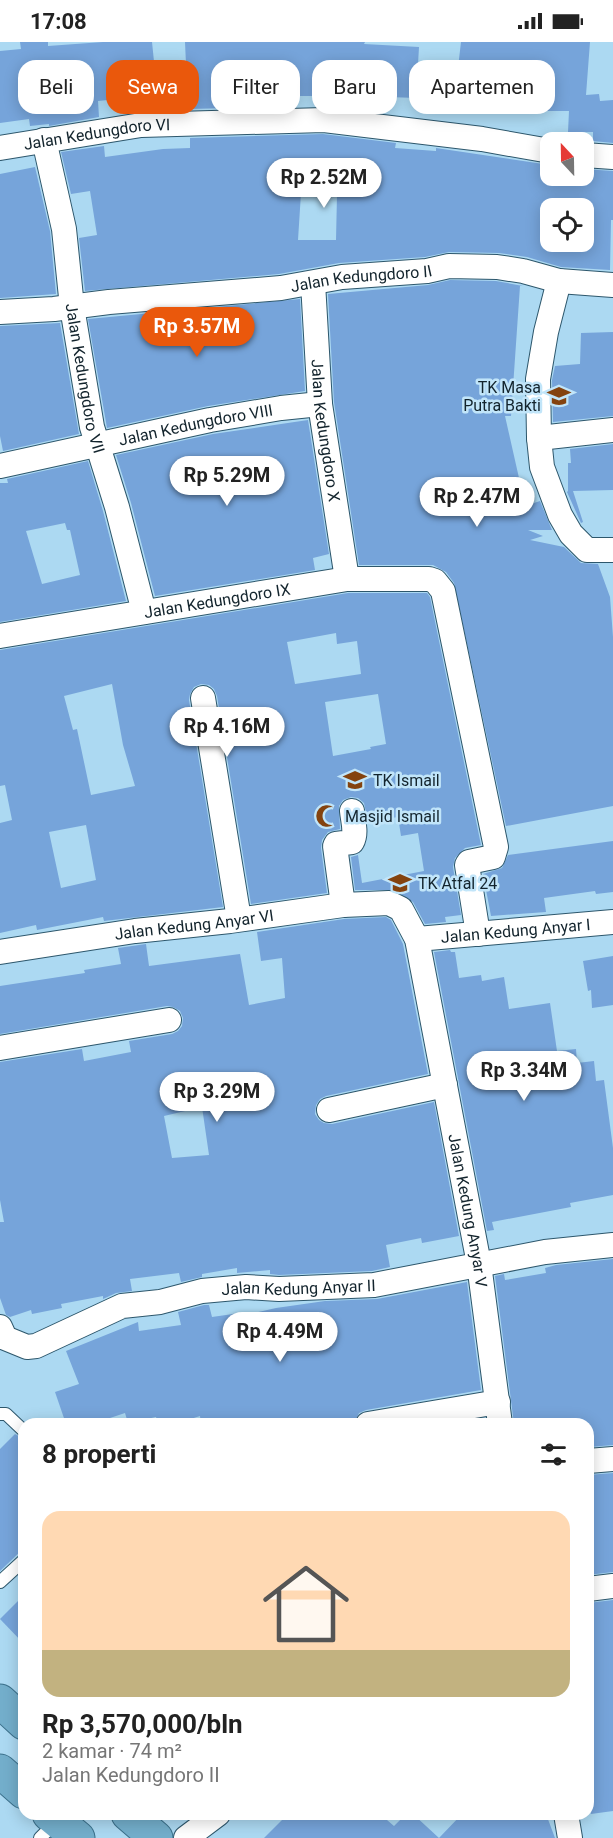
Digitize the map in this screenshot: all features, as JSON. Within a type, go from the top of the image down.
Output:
[{"type":"highway","points":[[0,1701],[18,1718]]},
{"type":"highway","points":[[0,1771],[18,1787]]},
{"type":"highway","points":[[135,1820],[156,1838]]},
{"type":"street","name":"Jalan Kedungdoro VI","points":[[0,148],[141,125],[324,120],[482,139],[540,149]]},
{"type":"street","name":"Jalan Kedungdoro VII","points":[[44,140],[64,229],[72,307],[84,384],[98,446],[117,507],[144,612]]},
{"type":"street","points":[[594,156],[613,157]]},
{"type":"street","name":"Jalan Kedungdoro II","points":[[0,312],[281,288],[342,277],[428,271],[459,266],[496,267],[523,271],[559,281],[613,285]]},
{"type":"street","points":[[559,281],[546,332],[538,379],[542,467],[560,515],[571,534],[587,550],[613,550]]},
{"type":"street","name":"Jalan Kedungdoro X","points":[[313,283],[320,404],[346,579]]},
{"type":"street","name":"Jalan Kedungdoro VIII","points":[[0,466],[210,420],[320,404]]},
{"type":"street","points":[[539,438],[613,430]]},
{"type":"street","name":"Jalan Kedungdoro IX","points":[[0,636],[346,579],[429,579],[435,581],[443,591],[496,848],[493,857],[469,862],[467,865],[478,934]]},
{"type":"street","points":[[203,698],[239,919]]},
{"type":"street","points":[[343,905],[334,846],[352,842],[355,836],[352,811]]},
{"type":"street","name":"Jalan Kedung Anyar VI","points":[[0,952],[135,931],[343,905],[389,903]]},
{"type":"street","name":"Jalan Kedung Anyar V","points":[[389,903],[401,909],[417,939],[479,1264],[499,1413]]},
{"type":"street","name":"Jalan Kedung Anyar I","points":[[417,939],[613,922]]},
{"type":"street","points":[[0,1048],[169,1020]]},
{"type":"street","points":[[329,1110],[445,1085]]},
{"type":"street","name":"Jalan Kedung Anyar II","points":[[0,1327],[5,1338],[27,1347],[36,1346],[122,1306],[160,1302],[202,1291],[246,1287],[374,1285],[545,1252],[613,1245]]},
{"type":"street","points":[[439,1418],[499,1413]]},
{"type":"street","points":[[594,1461],[613,1459]]},
{"type":"street","points":[[594,1588],[613,1586]]},
{"type":"street","points":[[186,1838],[210,1820]]},
{"type":"street","points":[[567,1820],[570,1838]]},
{"type":"lane","points":[[0,1414],[6,1414],[18,1425]]},
{"type":"lane","points":[[0,1582],[18,1566]]},
{"type":"building","points":[[20,42],[48,42],[48,46],[103,42],[152,42],[154,60],[106,60],[106,100],[98,101],[99,117],[49,126],[49,124],[30,126],[29,119],[0,123],[0,51],[21,49]]},
{"type":"building","points":[[185,42],[365,42],[364,44],[419,47],[418,60],[409,60],[409,98],[397,97],[397,60],[312,60],[312,96],[300,96],[300,60],[211,60],[211,108],[199,109],[199,60],[186,60]]},
{"type":"building","points":[[461,42],[590,42],[586,95],[599,94],[600,101],[613,100],[613,143],[594,141],[594,132],[568,132],[569,111],[555,111],[555,60],[459,60]]},
{"type":"building","points":[[323,134],[396,143],[395,148],[436,151],[436,148],[540,164],[540,186],[594,186],[594,170],[613,171],[610,270],[561,267],[527,257],[499,253],[449,252],[425,257],[339,263],[279,274],[85,291],[79,238],[97,235],[90,191],[71,194],[61,152],[104,146],[105,157],[163,149],[190,148],[190,138]],"holes":[[[301,193],[337,195],[336,240],[298,240]]]},
{"type":"building","points":[[35,167],[50,231],[56,294],[0,298],[0,174]]},
{"type":"building","points":[[450,280],[496,281],[523,286],[520,286],[511,416],[505,416],[519,478],[531,504],[540,501],[552,530],[528,530],[543,536],[530,540],[564,547],[581,563],[598,564],[610,597],[613,637],[613,806],[506,826],[454,583],[446,572],[433,565],[359,565],[334,402],[328,294],[428,285]]},
{"type":"building","points":[[300,299],[305,391],[208,406],[107,428],[88,319]]},
{"type":"building","points":[[60,323],[79,434],[3,451],[0,436],[0,326]]},
{"type":"building","points":[[613,332],[613,416],[553,422],[552,380],[555,366],[580,364],[581,333]]},
{"type":"building","points":[[308,420],[329,554],[313,558],[315,570],[155,596],[116,455],[213,434]]},
{"type":"building","points":[[613,444],[613,490],[573,491],[583,522],[581,523],[567,492],[568,463],[571,463],[570,449]]},
{"type":"building","points":[[88,461],[126,601],[0,622],[0,483],[8,483],[7,479]],"holes":[[[65,523],[67,530],[70,530],[80,575],[42,584],[26,531]]]},
{"type":"building","points":[[348,593],[427,593],[430,597],[481,845],[465,848],[455,858],[453,867],[461,915],[445,917],[446,922],[425,924],[413,902],[395,890],[355,890],[351,857],[358,855],[362,883],[424,871],[418,833],[401,836],[398,817],[368,822],[364,803],[358,798],[351,797],[343,800],[339,806],[340,829],[328,832],[322,840],[327,893],[251,904],[217,696],[209,685],[201,684],[194,687],[189,700],[223,907],[104,921],[103,917],[37,930],[36,925],[0,933],[0,823],[12,820],[5,785],[0,786],[0,650]],"holes":[[[336,633],[337,644],[357,641],[361,674],[295,684],[287,642]],[[112,684],[123,745],[135,786],[91,795],[77,729],[73,730],[64,696]],[[378,694],[386,744],[333,756],[325,702]],[[86,825],[96,880],[61,888],[49,832]]]},
{"type":"building","points":[[613,841],[613,892],[596,894],[595,891],[544,898],[546,912],[491,916],[483,874],[502,868],[508,855]]},
{"type":"building","points":[[386,917],[391,920],[403,944],[428,1074],[326,1096],[316,1105],[315,1114],[324,1123],[332,1124],[434,1102],[459,1236],[422,1243],[421,1238],[386,1245],[390,1267],[372,1271],[279,1275],[270,1274],[270,1270],[237,1273],[237,1268],[202,1274],[202,1277],[181,1282],[179,1273],[130,1279],[132,1291],[116,1293],[103,1299],[103,1296],[61,1304],[62,1308],[32,1314],[31,1310],[10,1317],[6,1315],[0,1298],[0,1222],[4,1222],[0,1200],[0,1062],[82,1049],[84,1061],[131,1052],[129,1041],[172,1034],[182,1026],[183,1018],[180,1011],[167,1006],[0,1034],[0,986],[85,973],[84,970],[121,964],[118,948],[146,944],[149,966],[240,954],[249,1005],[285,998],[282,958],[261,961],[257,932],[344,919]],"holes":[[[202,1107],[209,1155],[172,1158],[164,1116]]]},
{"type":"building","points":[[450,950],[455,952],[459,978],[481,975],[482,981],[504,977],[509,1009],[550,1003],[557,1051],[576,1049],[577,1063],[594,1061],[596,1081],[604,1080],[613,1148],[613,1195],[570,1203],[571,1207],[492,1222],[494,1230],[487,1231],[434,952]]},
{"type":"building","points":[[613,956],[613,1005],[592,1008],[591,990],[588,991],[583,961]]},
{"type":"building","points":[[613,1259],[613,1445],[594,1447],[594,1418],[513,1418],[495,1276],[504,1274],[505,1280],[546,1273],[545,1268]]},
{"type":"building","points":[[467,1282],[481,1390],[366,1410],[359,1413],[357,1418],[200,1418],[200,1416],[194,1418],[126,1418],[125,1413],[110,1418],[64,1418],[55,1392],[79,1384],[66,1351],[138,1322],[139,1331],[181,1325],[178,1312],[204,1305],[209,1305],[212,1317],[240,1313],[240,1316],[325,1301],[377,1299]]},
{"type":"building","points":[[15,1434],[18,1436],[18,1554],[0,1571],[0,1449]]},
{"type":"building","points":[[613,1473],[613,1572],[594,1574],[594,1475]]},
{"type":"building","points":[[613,1600],[613,1811],[594,1814],[594,1602]]},
{"type":"building","points":[[18,1601],[18,1638],[0,1619]]},
{"type":"building","points":[[282,1820],[387,1820],[394,1826],[400,1820],[420,1820],[439,1838],[264,1838]]},
{"type":"building","points":[[456,1820],[548,1820],[555,1838],[439,1838]]},
{"type":"place","name":"TK Masa Putra Bakti","points":[[559,396]]},
{"type":"place","name":"TK Ismail","points":[[355,780]]},
{"type":"place","name":"Masjid Ismail","points":[[327,816]]},
{"type":"place","name":"TK Atfal 24","points":[[400,883]]}]
